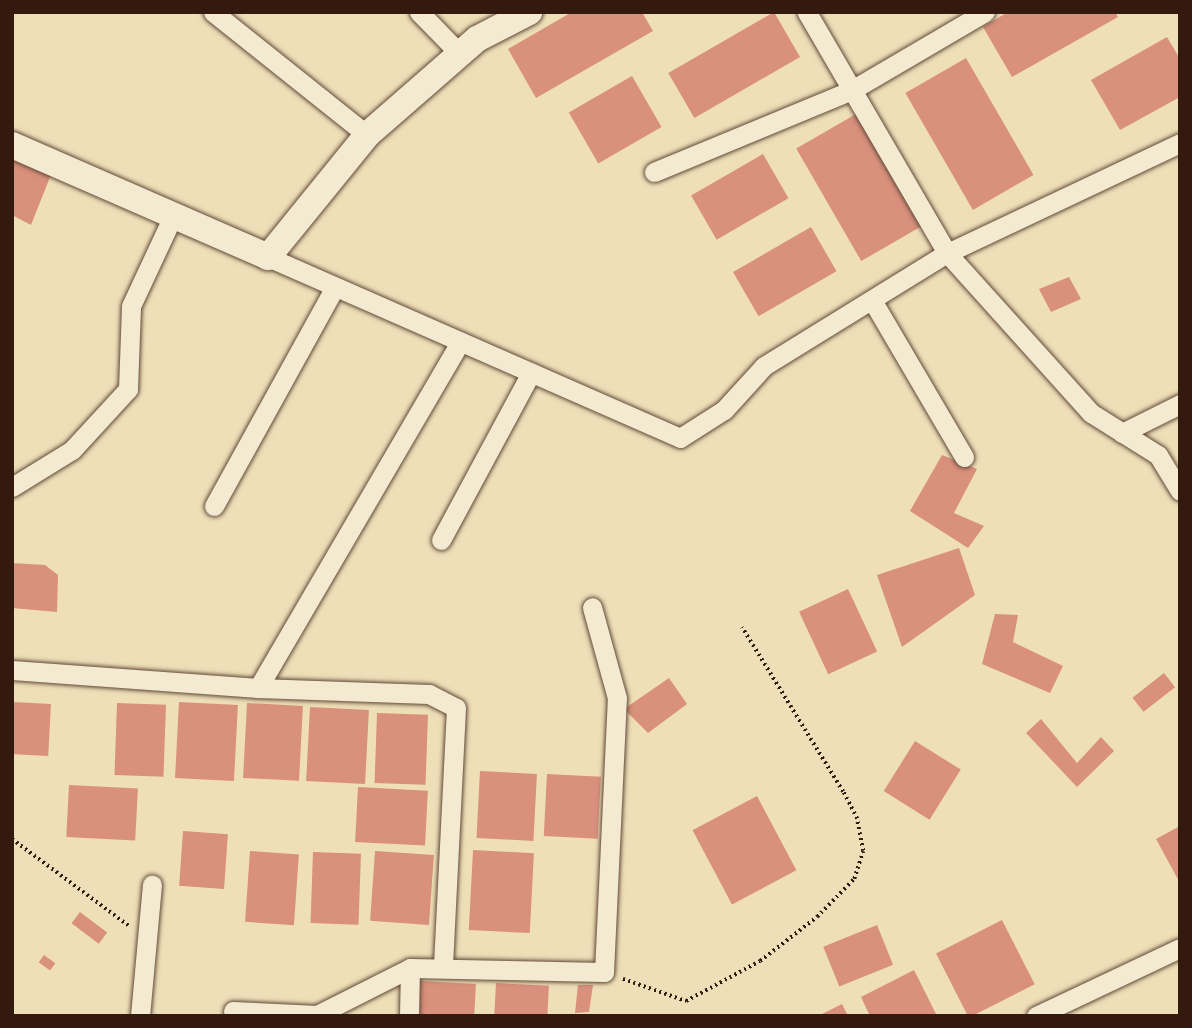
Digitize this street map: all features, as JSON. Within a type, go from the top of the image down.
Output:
[{"type":"street","points":[[213,12],[367,135]]},
{"type":"street","points":[[419,12],[460,54]]},
{"type":"street","points":[[268,257],[367,135],[477,40],[529,12]]},
{"type":"street","points":[[807,12],[947,253],[1091,413],[1158,455],[1180,491]]},
{"type":"street","points":[[654,172],[852,90],[985,12]]},
{"type":"street","points":[[12,145],[680,439],[724,410],[764,366],[947,253],[1180,143]]},
{"type":"street","points":[[12,487],[72,450],[128,389],[131,306],[173,216]]},
{"type":"street","points":[[214,506],[335,287]]},
{"type":"street","points":[[872,299],[964,457]]},
{"type":"street","points":[[258,688],[460,342]]},
{"type":"street","points":[[442,540],[531,373]]},
{"type":"street","points":[[1122,433],[1180,404]]},
{"type":"street","points":[[231,1014],[317,1015],[410,968],[604,972],[617,698],[592,607]]},
{"type":"street","points":[[12,670],[258,688],[429,694],[456,708],[443,968]]},
{"type":"street","points":[[140,1016],[152,885]]},
{"type":"street","points":[[1037,1016],[1180,948]]},
{"type":"street","points":[[409,1016],[410,968]]},
{"type":"path","points":[[604,972],[686,1001],[760,961],[817,917],[854,879],[863,851],[857,819],[742,628]]},
{"type":"path","points":[[12,839],[147,940]]},
{"type":"building","points":[[572,12],[642,12],[653,31],[536,98],[508,49]]},
{"type":"building","points":[[774,12],[800,57],[694,118],[668,73]]},
{"type":"building","points":[[1008,12],[1115,12],[1118,17],[1012,77],[983,27]]},
{"type":"building","points":[[1167,37],[1180,59],[1180,97],[1120,130],[1091,80]]},
{"type":"building","points":[[966,58],[1034,175],[973,210],[905,93]]},
{"type":"building","points":[[632,76],[662,127],[598,164],[569,112]]},
{"type":"building","points":[[856,114],[921,227],[861,261],[796,148]]},
{"type":"building","points":[[12,151],[52,172],[31,225],[12,215]]},
{"type":"building","points":[[763,154],[788,198],[717,240],[691,196]]},
{"type":"building","points":[[811,227],[836,271],[759,316],[733,272]]},
{"type":"building","points":[[1069,277],[1081,299],[1051,312],[1039,289]]},
{"type":"building","points":[[942,455],[977,469],[954,513],[984,526],[968,548],[910,511]]},
{"type":"building","points":[[959,548],[975,595],[902,647],[877,575]]},
{"type":"building","points":[[12,563],[45,565],[58,575],[57,612],[12,608]]},
{"type":"building","points":[[848,589],[877,652],[828,674],[799,612]]},
{"type":"building","points":[[995,614],[1018,615],[1013,642],[1063,666],[1050,693],[982,664]]},
{"type":"building","points":[[1164,673],[1175,687],[1144,712],[1132,698]]},
{"type":"building","points":[[669,678],[687,704],[648,733],[624,709]]},
{"type":"building","points":[[12,702],[51,704],[48,756],[12,754]]},
{"type":"building","points":[[179,702],[238,705],[234,781],[175,778]]},
{"type":"building","points":[[117,703],[166,705],[163,777],[114,775]]},
{"type":"building","points":[[247,703],[303,706],[299,781],[243,778]]},
{"type":"building","points":[[310,707],[369,710],[365,784],[306,781]]},
{"type":"building","points":[[377,713],[428,715],[426,785],[375,783]]},
{"type":"building","points":[[1041,719],[1077,763],[1101,737],[1114,751],[1077,787],[1026,733]]},
{"type":"building","points":[[915,741],[961,770],[930,820],[884,791]]},
{"type":"building","points":[[480,771],[537,774],[533,841],[476,838]]},
{"type":"building","points":[[547,774],[601,777],[598,839],[544,836]]},
{"type":"building","points":[[69,785],[138,789],[135,841],[66,837]]},
{"type":"building","points":[[358,787],[428,791],[425,846],[355,842]]},
{"type":"building","points":[[757,796],[796,870],[732,904],[693,830]]},
{"type":"building","points":[[1180,826],[1180,883],[1156,839]]},
{"type":"building","points":[[183,831],[228,834],[224,889],[179,886]]},
{"type":"building","points":[[473,850],[534,853],[530,933],[469,930]]},
{"type":"building","points":[[250,851],[299,854],[294,925],[245,922]]},
{"type":"building","points":[[375,851],[434,855],[429,925],[370,921]]},
{"type":"building","points":[[313,852],[361,854],[358,925],[311,923]]},
{"type":"building","points":[[80,912],[107,932],[99,944],[72,923]]},
{"type":"building","points":[[1002,920],[1035,984],[968,1016],[936,954]]},
{"type":"building","points":[[877,925],[893,965],[839,987],[823,947]]},
{"type":"building","points":[[44,955],[55,963],[50,971],[39,962]]},
{"type":"building","points":[[914,970],[937,1016],[870,1016],[861,997]]},
{"type":"building","points":[[419,981],[476,984],[474,1016],[417,1016]]},
{"type":"building","points":[[496,983],[549,986],[547,1016],[494,1016]]},
{"type":"building","points":[[578,985],[593,985],[589,1012],[575,1013]]},
{"type":"building","points":[[842,1004],[848,1016],[818,1016]]}]
